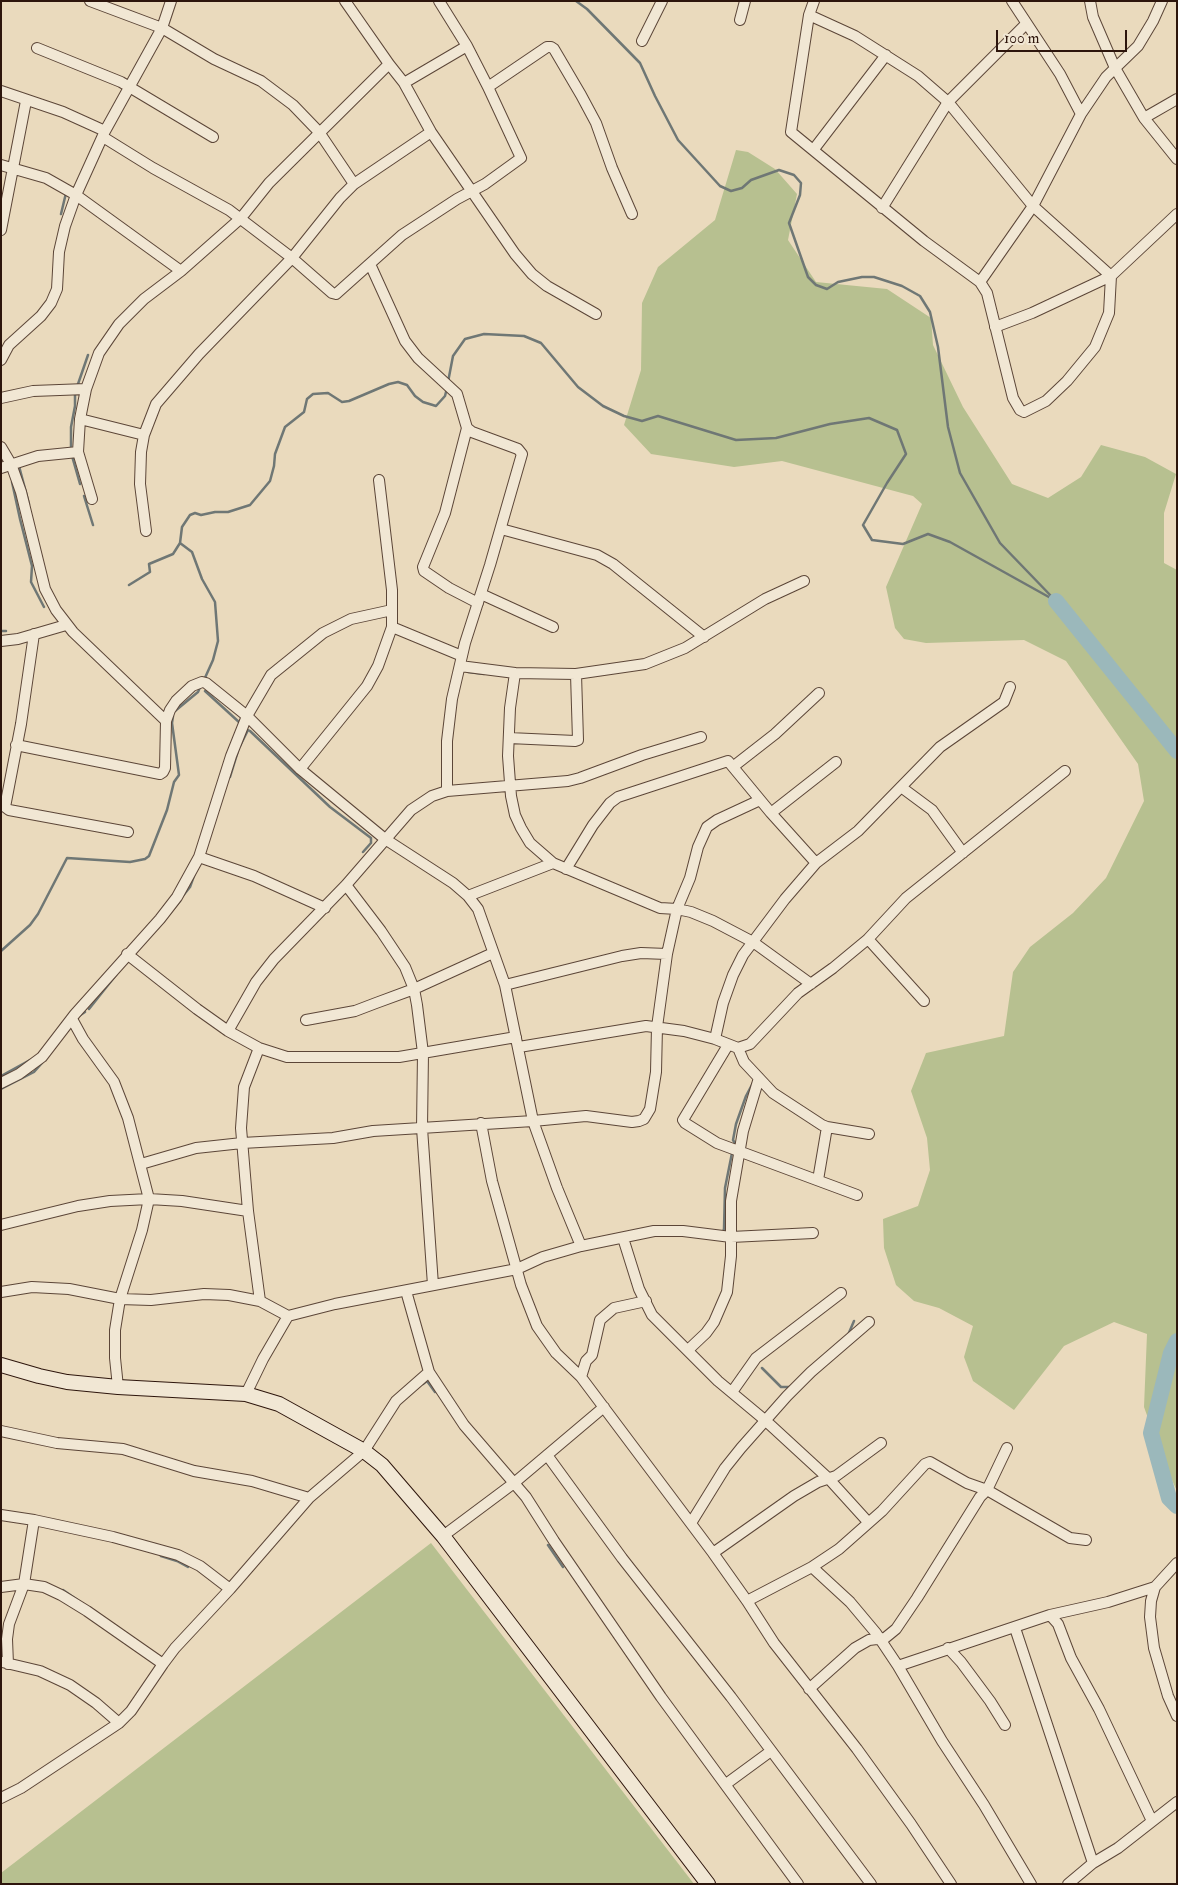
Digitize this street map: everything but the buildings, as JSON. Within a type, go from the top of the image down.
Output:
[{"type":"main road","points":[[1,1365],[67,1382],[118,1387],[246,1394],[279,1404],[364,1451],[382,1465],[443,1536],[708,1884]]},
{"type":"street","points":[[90,1],[162,28],[214,59],[261,81],[292,105],[319,132],[354,184]]},
{"type":"street","points":[[1,360],[5,342],[42,316],[51,304],[57,288],[59,252],[65,226],[76,195],[104,134],[162,28],[171,1]]},
{"type":"street","points":[[345,1],[404,83],[431,132],[515,254],[532,274],[547,286],[596,314]]},
{"type":"street","points":[[1,91],[63,112],[104,134],[241,218],[292,258],[332,293],[336,294],[402,234],[457,199],[472,192],[521,158],[467,46],[439,1]]},
{"type":"street","points":[[642,41],[662,1]]},
{"type":"street","points":[[740,20],[745,1]]},
{"type":"street","points":[[814,1],[809,15],[791,129],[792,134],[814,149],[924,242],[980,282],[987,293],[1013,398],[1020,410],[1024,412],[1046,401],[1068,380],[1095,347],[1109,313],[1111,276]]},
{"type":"street","points":[[1012,1],[1060,74],[1081,114]]},
{"type":"street","points":[[1090,1],[1093,16],[1115,68],[1144,118],[1177,159]]},
{"type":"street","points":[[980,282],[1033,206],[1081,114],[1106,76],[1138,46],[1154,21],[1162,1]]},
{"type":"street","points":[[809,15],[855,36],[918,76],[948,102],[1033,206],[1111,276]]},
{"type":"street","points":[[882,208],[948,102],[1026,24]]},
{"type":"street","points":[[404,83],[467,46]]},
{"type":"street","points":[[488,87],[547,47],[554,49],[582,95],[596,124],[632,214]]},
{"type":"street","points":[[38,48],[131,87],[213,138]]},
{"type":"street","points":[[814,149],[886,55]]},
{"type":"street","points":[[92,500],[78,452],[80,419],[86,389],[99,353],[119,324],[144,299],[181,271],[241,218],[268,183],[389,64]]},
{"type":"street","points":[[1144,118],[1177,99]]},
{"type":"street","points":[[1,230],[26,100]]},
{"type":"street","points":[[146,531],[140,484],[141,452],[144,435],[156,404],[198,354],[292,258],[340,198],[354,184],[431,132]]},
{"type":"street","points":[[1,165],[46,178],[76,195],[181,271]]},
{"type":"street","points":[[995,327],[1040,309],[1111,276],[1177,214]]},
{"type":"street","points":[[370,264],[405,341],[418,358],[456,392],[467,428],[445,513],[423,567],[424,571],[449,588],[480,598],[553,627]]},
{"type":"street","points":[[1,398],[33,391],[86,389]]},
{"type":"street","points":[[80,419],[144,435]]},
{"type":"street","points":[[447,791],[447,741],[452,699],[461,661],[522,454],[521,451],[472,432],[467,428]]},
{"type":"street","points":[[1,447],[6,466],[21,492],[46,589],[66,625],[130,689],[166,721]]},
{"type":"street","points":[[6,466],[38,456],[78,452]]},
{"type":"street","points":[[300,769],[367,686],[378,666],[392,627],[392,590],[379,480]]},
{"type":"street","points":[[501,529],[597,555],[614,564],[704,637]]},
{"type":"street","points":[[392,627],[461,661],[515,673],[576,674],[645,664],[685,648],[765,599],[804,580]]},
{"type":"street","points":[[1,1083],[19,1074],[42,1057],[72,1019],[177,897],[199,857],[231,756],[247,716],[271,675],[323,633],[351,619],[392,610]]},
{"type":"street","points":[[1,641],[66,625]]},
{"type":"street","points":[[34,634],[5,807],[9,810],[128,832]]},
{"type":"street","points":[[515,673],[510,708],[510,786],[515,815],[530,843],[553,863],[660,908],[691,912],[712,921],[753,942],[810,984]]},
{"type":"street","points":[[509,738],[578,740],[576,674]]},
{"type":"street","points":[[16,745],[160,774],[165,768],[166,721],[176,701],[192,686],[202,682],[206,683],[247,716],[300,769],[384,839],[453,883],[468,896],[478,910],[505,985],[533,1121],[557,1188],[582,1246]]},
{"type":"street","points":[[715,1039],[730,981],[742,957],[785,899],[816,863],[858,831],[940,747],[1004,702],[1010,687]]},
{"type":"street","points":[[734,766],[775,734],[818,693]]},
{"type":"street","points":[[228,1031],[256,982],[274,959],[325,908],[411,810],[432,796],[447,791],[568,781],[701,737]]},
{"type":"street","points":[[566,868],[593,825],[610,803],[618,797],[725,761],[730,762],[734,766],[760,800],[816,863]]},
{"type":"street","points":[[771,813],[836,762]]},
{"type":"street","points":[[857,1195],[717,1143],[687,1125],[683,1120],[733,1047],[750,1044],[798,993],[833,968],[868,939],[906,898],[1065,771]]},
{"type":"street","points":[[901,787],[932,810],[963,853]]},
{"type":"street","points":[[141,1164],[196,1148],[242,1143],[333,1138],[373,1131],[586,1116],[632,1122],[644,1119],[650,1109],[656,1072],[657,1027],[667,954],[677,909],[690,878],[698,847],[707,827],[717,820],[760,800]]},
{"type":"street","points":[[199,857],[254,876],[325,908]]},
{"type":"street","points":[[468,896],[553,863]]},
{"type":"street","points":[[346,884],[405,967],[414,989],[423,1053],[422,1128],[432,1285]]},
{"type":"street","points":[[868,939],[924,1001]]},
{"type":"street","points":[[306,1020],[355,1011],[414,989],[493,953]]},
{"type":"street","points":[[505,985],[622,956],[641,953],[667,954]]},
{"type":"street","points":[[127,954],[228,1031],[259,1048],[287,1057],[399,1056],[646,1026],[657,1027],[684,1031],[715,1039],[733,1047],[773,1093],[827,1127],[869,1134]]},
{"type":"street","points":[[72,1019],[83,1039],[114,1082],[123,1102],[149,1199],[142,1230],[120,1299],[115,1330],[118,1387]]},
{"type":"street","points":[[259,1048],[244,1087],[241,1108],[248,1211],[260,1301]]},
{"type":"street","points":[[688,1350],[706,1333],[721,1309],[727,1292],[731,1236],[731,1202],[736,1150],[759,1078]]},
{"type":"street","points":[[481,1123],[492,1181],[516,1270],[537,1326],[556,1353],[581,1377],[691,1523],[747,1601],[774,1643],[857,1749],[952,1884]]},
{"type":"street","points":[[818,1180],[827,1127]]},
{"type":"street","points":[[1,1225],[78,1206],[110,1201],[149,1199],[210,1204],[248,1211]]},
{"type":"street","points":[[1,1292],[32,1287],[69,1290],[120,1299],[151,1300],[204,1294],[229,1295],[260,1301],[288,1316],[335,1304],[516,1270],[543,1257],[582,1246],[654,1231],[683,1231],[731,1236],[812,1233]]},
{"type":"street","points":[[623,1238],[639,1289],[652,1315],[718,1381],[766,1421],[828,1479],[868,1522]]},
{"type":"street","points":[[406,1291],[429,1372],[464,1424],[526,1497],[554,1541],[656,1688],[798,1884]]},
{"type":"street","points":[[732,1392],[756,1358],[794,1327],[841,1293]]},
{"type":"street","points":[[581,1377],[586,1361],[592,1355],[600,1320],[614,1308],[646,1302]]},
{"type":"street","points":[[246,1394],[288,1316]]},
{"type":"street","points":[[691,1523],[725,1468],[787,1396],[811,1372],[869,1322]]},
{"type":"street","points":[[1,1798],[21,1788],[119,1723],[131,1711],[163,1664],[309,1498],[364,1451],[396,1401],[429,1372]]},
{"type":"street","points":[[443,1536],[514,1482],[604,1407]]},
{"type":"street","points":[[1,1431],[57,1443],[123,1449],[194,1471],[252,1481],[309,1498]]},
{"type":"street","points":[[713,1553],[794,1496],[848,1468],[881,1443]]},
{"type":"street","points":[[809,1689],[855,1648],[869,1640],[880,1640],[896,1629],[980,1497],[987,1490],[1007,1448]]},
{"type":"street","points":[[547,1455],[622,1558],[871,1884]]},
{"type":"street","points":[[747,1601],[812,1567],[839,1549],[882,1511],[925,1464],[930,1462],[967,1483],[987,1490],[1070,1538],[1086,1540]]},
{"type":"street","points":[[1,1515],[113,1537],[178,1555],[200,1566],[230,1589]]},
{"type":"street","points":[[34,1520],[24,1584],[9,1624],[4,1663],[40,1671],[70,1685],[96,1703],[119,1723]]},
{"type":"street","points":[[1177,1563],[1155,1587],[1151,1601],[1150,1617],[1154,1648],[1168,1696],[1177,1716]]},
{"type":"street","points":[[812,1567],[850,1602],[898,1666],[1031,1884]]},
{"type":"street","points":[[1,1587],[24,1584],[44,1587],[62,1595],[163,1664]]},
{"type":"street","points":[[898,1666],[1050,1616],[1108,1602],[1155,1587]]},
{"type":"street","points":[[1050,1616],[1058,1624],[1071,1658],[1099,1709],[1152,1821]]},
{"type":"street","points":[[1015,1628],[1093,1863]]},
{"type":"street","points":[[948,1648],[990,1701],[1005,1725]]},
{"type":"street","points":[[726,1784],[771,1751]]},
{"type":"street","points":[[1068,1884],[1093,1863],[1118,1848],[1177,1802]]},
{"type":"green space","points":[[736,150],[748,152],[775,169],[797,194],[788,240],[816,282],[887,289],[931,318],[933,345],[963,407],[1012,484],[1048,498],[1081,477],[1101,445],[1145,457],[1176,474],[1164,513],[1164,563],[1177,570],[1177,1491],[1164,1463],[1144,1407],[1147,1334],[1114,1322],[1064,1346],[1014,1410],[973,1381],[964,1357],[973,1326],[939,1308],[914,1301],[896,1285],[884,1248],[883,1219],[918,1206],[930,1170],[927,1138],[911,1091],[926,1053],[1004,1036],[1013,972],[1030,947],[1073,913],[1106,878],[1144,801],[1138,764],[1066,661],[1024,640],[926,643],[904,639],[895,628],[886,587],[922,504],[913,496],[782,461],[734,467],[651,454],[624,425],[641,370],[642,303],[658,267],[715,220]]},
{"type":"green space","points":[[431,1543],[694,1884],[1,1884],[1,1873]]},
{"type":"waterway","points":[[576,1],[587,9],[640,63],[678,140],[720,186],[731,191],[742,188],[751,180],[779,170],[794,175],[801,183],[800,195],[789,223],[808,277],[816,285],[827,289],[838,282],[862,277],[874,277],[902,286],[920,296],[930,312],[938,347],[948,427],[960,473],[1000,543],[1053,598]]},
{"type":"waterway","points":[[61,214],[66,193]]},
{"type":"waterway","points":[[448,382],[453,356],[465,339],[484,334],[524,336],[541,343],[578,387],[603,406],[624,416],[642,421],[658,416],[736,440],[776,438],[830,424],[869,418],[897,430],[906,454],[863,525],[872,540],[903,544],[928,534],[950,542],[1056,601]]},
{"type":"waterway","points":[[78,384],[88,355]]},
{"type":"waterway","points":[[129,585],[150,572],[149,564],[173,554],[180,543],[182,527],[190,515],[195,513],[201,515],[228,512],[250,505],[270,481],[275,454],[285,427],[304,412],[307,399],[313,394],[328,393],[342,402],[398,382],[407,385],[415,396],[423,402],[436,406],[445,396],[447,388]]},
{"type":"waterway","points":[[71,450],[71,427],[75,406],[75,392]]},
{"type":"waterway","points":[[72,456],[80,484]]},
{"type":"waterway","points":[[19,466],[29,504]]},
{"type":"waterway","points":[[12,482],[32,566],[31,582],[44,607]]},
{"type":"waterway","points":[[84,496],[93,525]]},
{"type":"waterway","points":[[180,543],[192,552],[202,579],[215,602],[218,641],[213,660],[204,680]]},
{"type":"waterway","points":[[1056,601],[1177,751]]},
{"type":"waterway","points":[[1,631],[6,631]]},
{"type":"waterway","points":[[468,672],[484,674]]},
{"type":"waterway","points":[[175,711],[198,692],[201,685]]},
{"type":"waterway","points":[[205,691],[240,723]]},
{"type":"waterway","points":[[1,951],[30,925],[38,914],[67,858],[130,862],[145,859],[149,856],[167,810],[174,782],[179,775],[172,723],[173,716]]},
{"type":"waterway","points":[[240,746],[248,730],[250,731],[330,807],[371,838],[371,843],[363,852]]},
{"type":"waterway","points":[[230,777],[238,751]]},
{"type":"waterway","points":[[182,897],[190,887],[195,873]]},
{"type":"waterway","points":[[158,928],[180,901]]},
{"type":"waterway","points":[[89,1009],[116,975]]},
{"type":"waterway","points":[[79,1016],[85,1012]]},
{"type":"waterway","points":[[1,1076],[30,1060]]},
{"type":"waterway","points":[[1,1089],[34,1072],[42,1063]]},
{"type":"waterway","points":[[736,1145],[733,1140],[736,1124],[746,1096],[755,1079]]},
{"type":"waterway","points":[[721,1232],[724,1229],[725,1188],[732,1153],[734,1152]]},
{"type":"waterway","points":[[848,1335],[854,1321]]},
{"type":"waterway","points":[[1177,1341],[1171,1353],[1151,1433],[1169,1498],[1177,1506]]},
{"type":"waterway","points":[[762,1368],[781,1387],[790,1387]]},
{"type":"waterway","points":[[423,1384],[427,1381],[435,1392]]},
{"type":"waterway","points":[[548,1545],[563,1567]]},
{"type":"waterway","points":[[161,1556],[188,1567]]},
{"type":"waterway","points":[[63,1590],[79,1601]]}]
